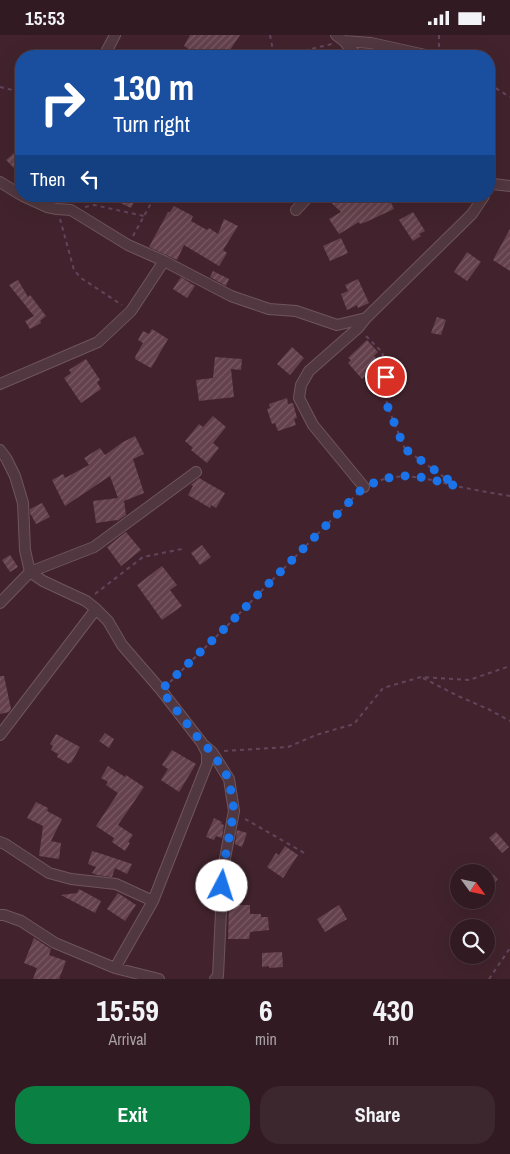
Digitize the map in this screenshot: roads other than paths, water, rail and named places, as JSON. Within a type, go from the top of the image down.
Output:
[{"type":"street","points":[[108,50],[115,35]]},
{"type":"street","points":[[340,38],[351,50]]},
{"type":"street","points":[[340,38],[403,50]]},
{"type":"street","points":[[0,182],[15,192]]},
{"type":"street","points":[[495,185],[510,186]]},
{"type":"street","points":[[296,210],[303,202]]},
{"type":"street","points":[[364,487],[313,425],[299,398],[300,385],[309,371],[358,328],[472,214],[480,202]]},
{"type":"street","points":[[50,204],[71,210],[128,245],[164,261],[231,296],[270,309],[296,311],[337,325],[366,318]]},
{"type":"street","points":[[0,384],[98,342],[132,311],[164,261]]},
{"type":"street","points":[[0,450],[15,476],[22,503],[25,550],[30,572],[43,581],[86,601],[108,621],[122,645],[161,690],[202,743],[212,752],[229,779],[234,811],[223,869],[218,976],[215,979]]},
{"type":"street","points":[[0,603],[30,572],[94,547],[196,472]]},
{"type":"street","points":[[0,735],[96,609]]},
{"type":"street","points":[[115,968],[152,901],[207,764],[207,753],[202,743]]},
{"type":"street","points":[[0,842],[6,844],[49,873],[71,879],[116,885],[152,901]]},
{"type":"street","points":[[0,915],[20,921],[55,943],[115,968],[138,977],[159,979]]}]
